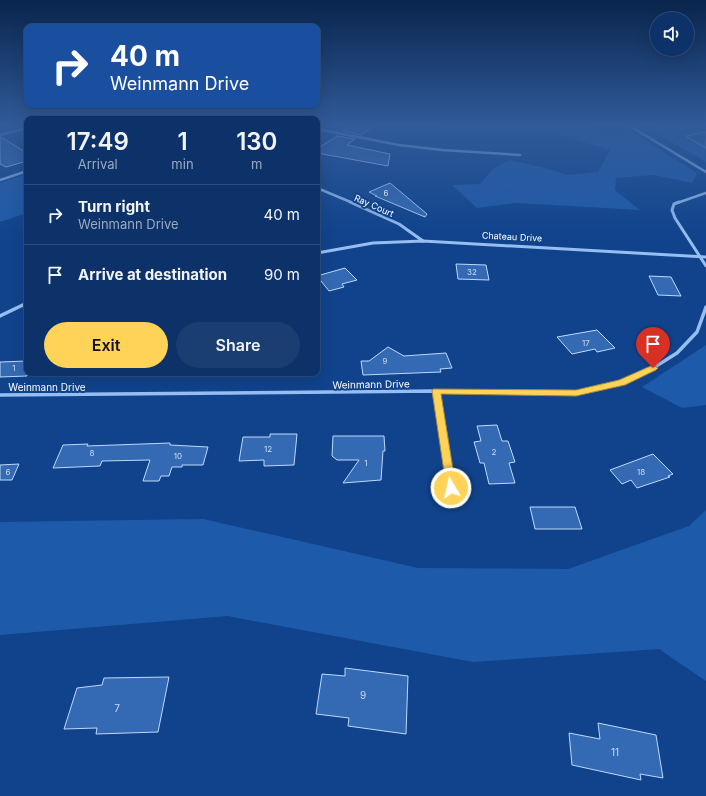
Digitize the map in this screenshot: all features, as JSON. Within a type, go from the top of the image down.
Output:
[{"type":"street","points":[[690,162],[706,172]]},
{"type":"street","points":[[0,180],[24,172]]},
{"type":"street","name":"Ray Court","points":[[320,189],[391,220],[413,233],[423,241]]},
{"type":"street","points":[[706,193],[684,199],[674,204],[672,210],[677,224],[706,266]]},
{"type":"street","name":"Chateau Drive","points":[[320,252],[373,243],[423,241],[706,257]]},
{"type":"street","points":[[0,316],[24,304]]},
{"type":"street","name":"Weinmann Drive","points":[[0,395],[436,391],[576,393],[622,383],[653,368],[677,353],[697,332],[706,307]]},
{"type":"street","points":[[436,391],[451,488]]},
{"type":"shaded area","points":[[505,162],[519,162],[568,175],[598,172],[603,162],[680,162],[697,173],[692,183],[654,175],[616,178],[615,190],[640,210],[516,203],[477,208],[452,185],[480,184],[494,168]]},
{"type":"shaded area","points":[[24,175],[24,214],[0,222],[0,183]]},
{"type":"shaded area","points":[[706,345],[706,405],[682,408],[642,387]]},
{"type":"shaded area","points":[[706,510],[706,681],[659,649],[473,662],[227,616],[0,635],[0,522],[203,519],[418,568],[568,569],[689,526]]},
{"type":"building","points":[[0,162],[23,162],[6,167],[0,164]]},
{"type":"building","points":[[367,162],[389,162],[388,166]]},
{"type":"building","points":[[390,183],[427,214],[425,217],[375,196],[377,196],[369,192]]},
{"type":"building","points":[[456,264],[486,265],[489,280],[458,279]]},
{"type":"building","points":[[345,268],[357,280],[342,284],[344,287],[329,291],[320,280],[320,275]]},
{"type":"building","points":[[649,276],[671,277],[681,296],[658,295]]},
{"type":"building","points":[[597,330],[615,348],[597,352],[595,349],[572,354],[557,337]]},
{"type":"building","points":[[388,347],[404,356],[446,353],[452,368],[440,369],[441,372],[363,375],[361,361],[369,361]]},
{"type":"building","points":[[24,361],[24,376],[27,376],[0,377],[0,362]]},
{"type":"building","points":[[497,425],[502,441],[508,441],[515,462],[509,463],[515,483],[489,484],[484,463],[480,463],[474,442],[481,441],[477,426]]},
{"type":"building","points":[[270,434],[297,434],[294,465],[264,466],[264,460],[239,461],[243,437],[270,437]]},
{"type":"building","points":[[333,436],[384,436],[385,451],[383,451],[381,480],[343,483],[359,460],[337,460],[332,456]]},
{"type":"building","points":[[170,443],[170,445],[208,447],[203,465],[182,465],[182,467],[172,467],[169,476],[161,476],[159,481],[143,481],[150,460],[102,461],[100,466],[53,468],[63,445],[88,444],[87,446]]},
{"type":"building","points":[[653,454],[673,474],[668,476],[670,477],[637,488],[631,480],[622,484],[610,470]]},
{"type":"building","points":[[19,464],[12,480],[0,480],[0,465]]},
{"type":"building","points":[[530,507],[575,507],[582,529],[535,529]]},
{"type":"building","points":[[345,668],[408,676],[406,734],[348,726],[349,718],[316,714],[322,674],[345,676]]},
{"type":"building","points":[[169,677],[158,732],[96,734],[97,728],[64,729],[77,688],[102,685],[104,678]]},
{"type":"building","points":[[598,723],[656,735],[663,778],[640,774],[641,780],[572,765],[569,733],[600,739]]},
{"type":"route","points":[[451,488],[436,391],[576,393],[622,383],[653,368]]}]
